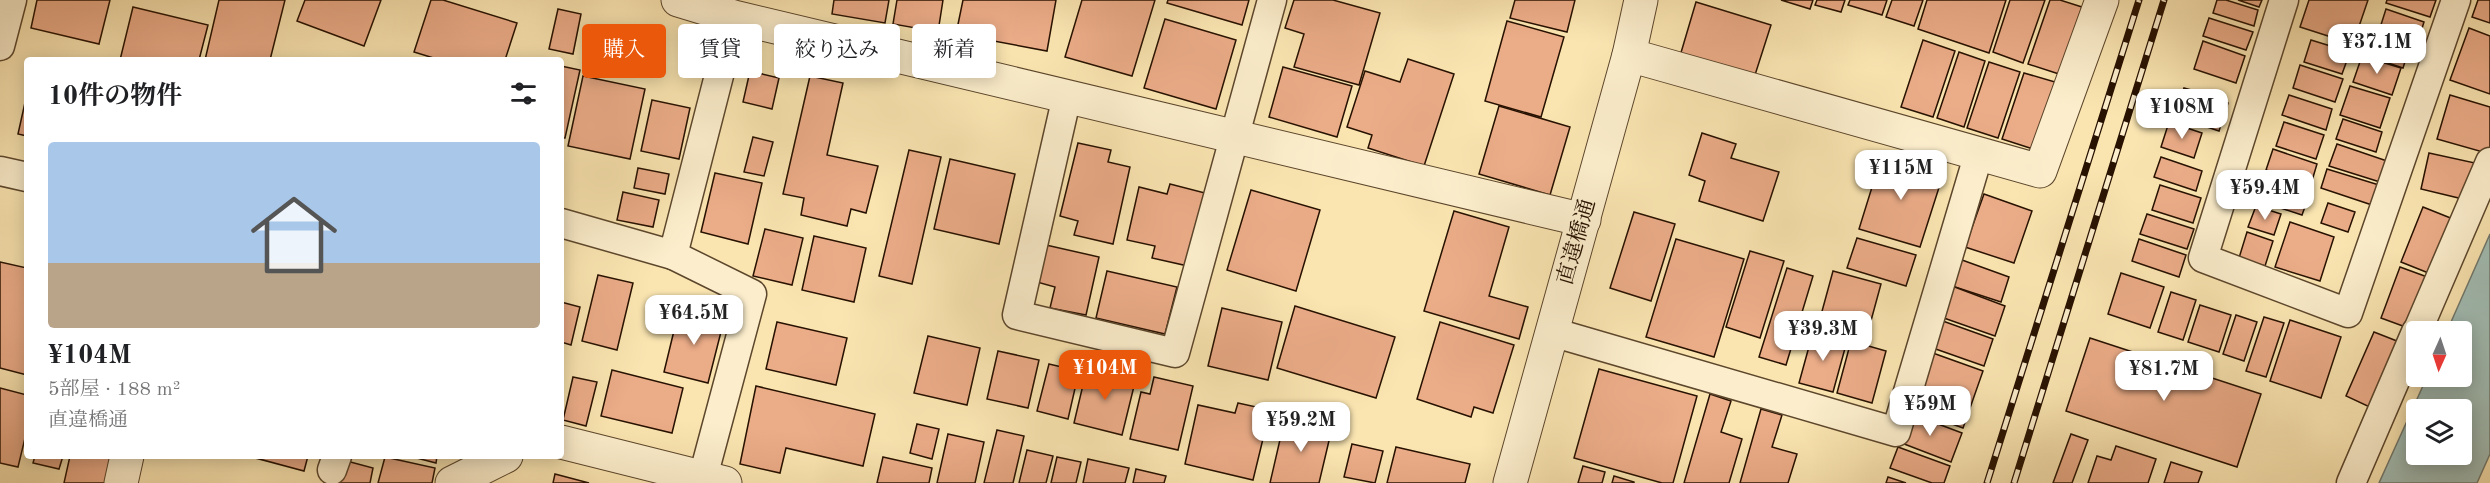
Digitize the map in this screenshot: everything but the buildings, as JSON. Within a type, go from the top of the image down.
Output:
[{"type":"street","points":[[681,0],[734,16],[1584,220]]},
{"type":"street","name":"直違橋通","points":[[1510,483],[1629,55],[1641,0]]},
{"type":"street","points":[[1629,55],[2040,171],[2102,0]]},
{"type":"street","points":[[564,443],[714,480]]},
{"type":"street","points":[[121,483],[127,459]]},
{"type":"street","points":[[452,483],[500,459]]},
{"type":"lane","points":[[0,46],[12,0]]},
{"type":"lane","points":[[1067,96],[1017,315],[1175,353],[1272,0]]},
{"type":"lane","points":[[2284,0],[2203,258],[2348,313],[2456,0]]},
{"type":"lane","points":[[673,255],[734,16]]},
{"type":"lane","points":[[1552,332],[1896,432],[1978,153]]},
{"type":"lane","points":[[2422,321],[2490,162]]},
{"type":"lane","points":[[0,171],[24,176]]},
{"type":"lane","points":[[564,224],[673,255],[752,294],[714,480]]},
{"type":"lane","points":[[2351,483],[2406,357]]},
{"type":"water","points":[[2490,234],[2490,454],[2477,483],[2379,483],[2406,423],[2406,465],[2472,465],[2472,399],[2417,399],[2422,387],[2472,387],[2472,321],[2451,321]]},
{"type":"railway","points":[[1987,483],[2139,0]]},
{"type":"railway","points":[[2014,483],[2164,0]]}]
